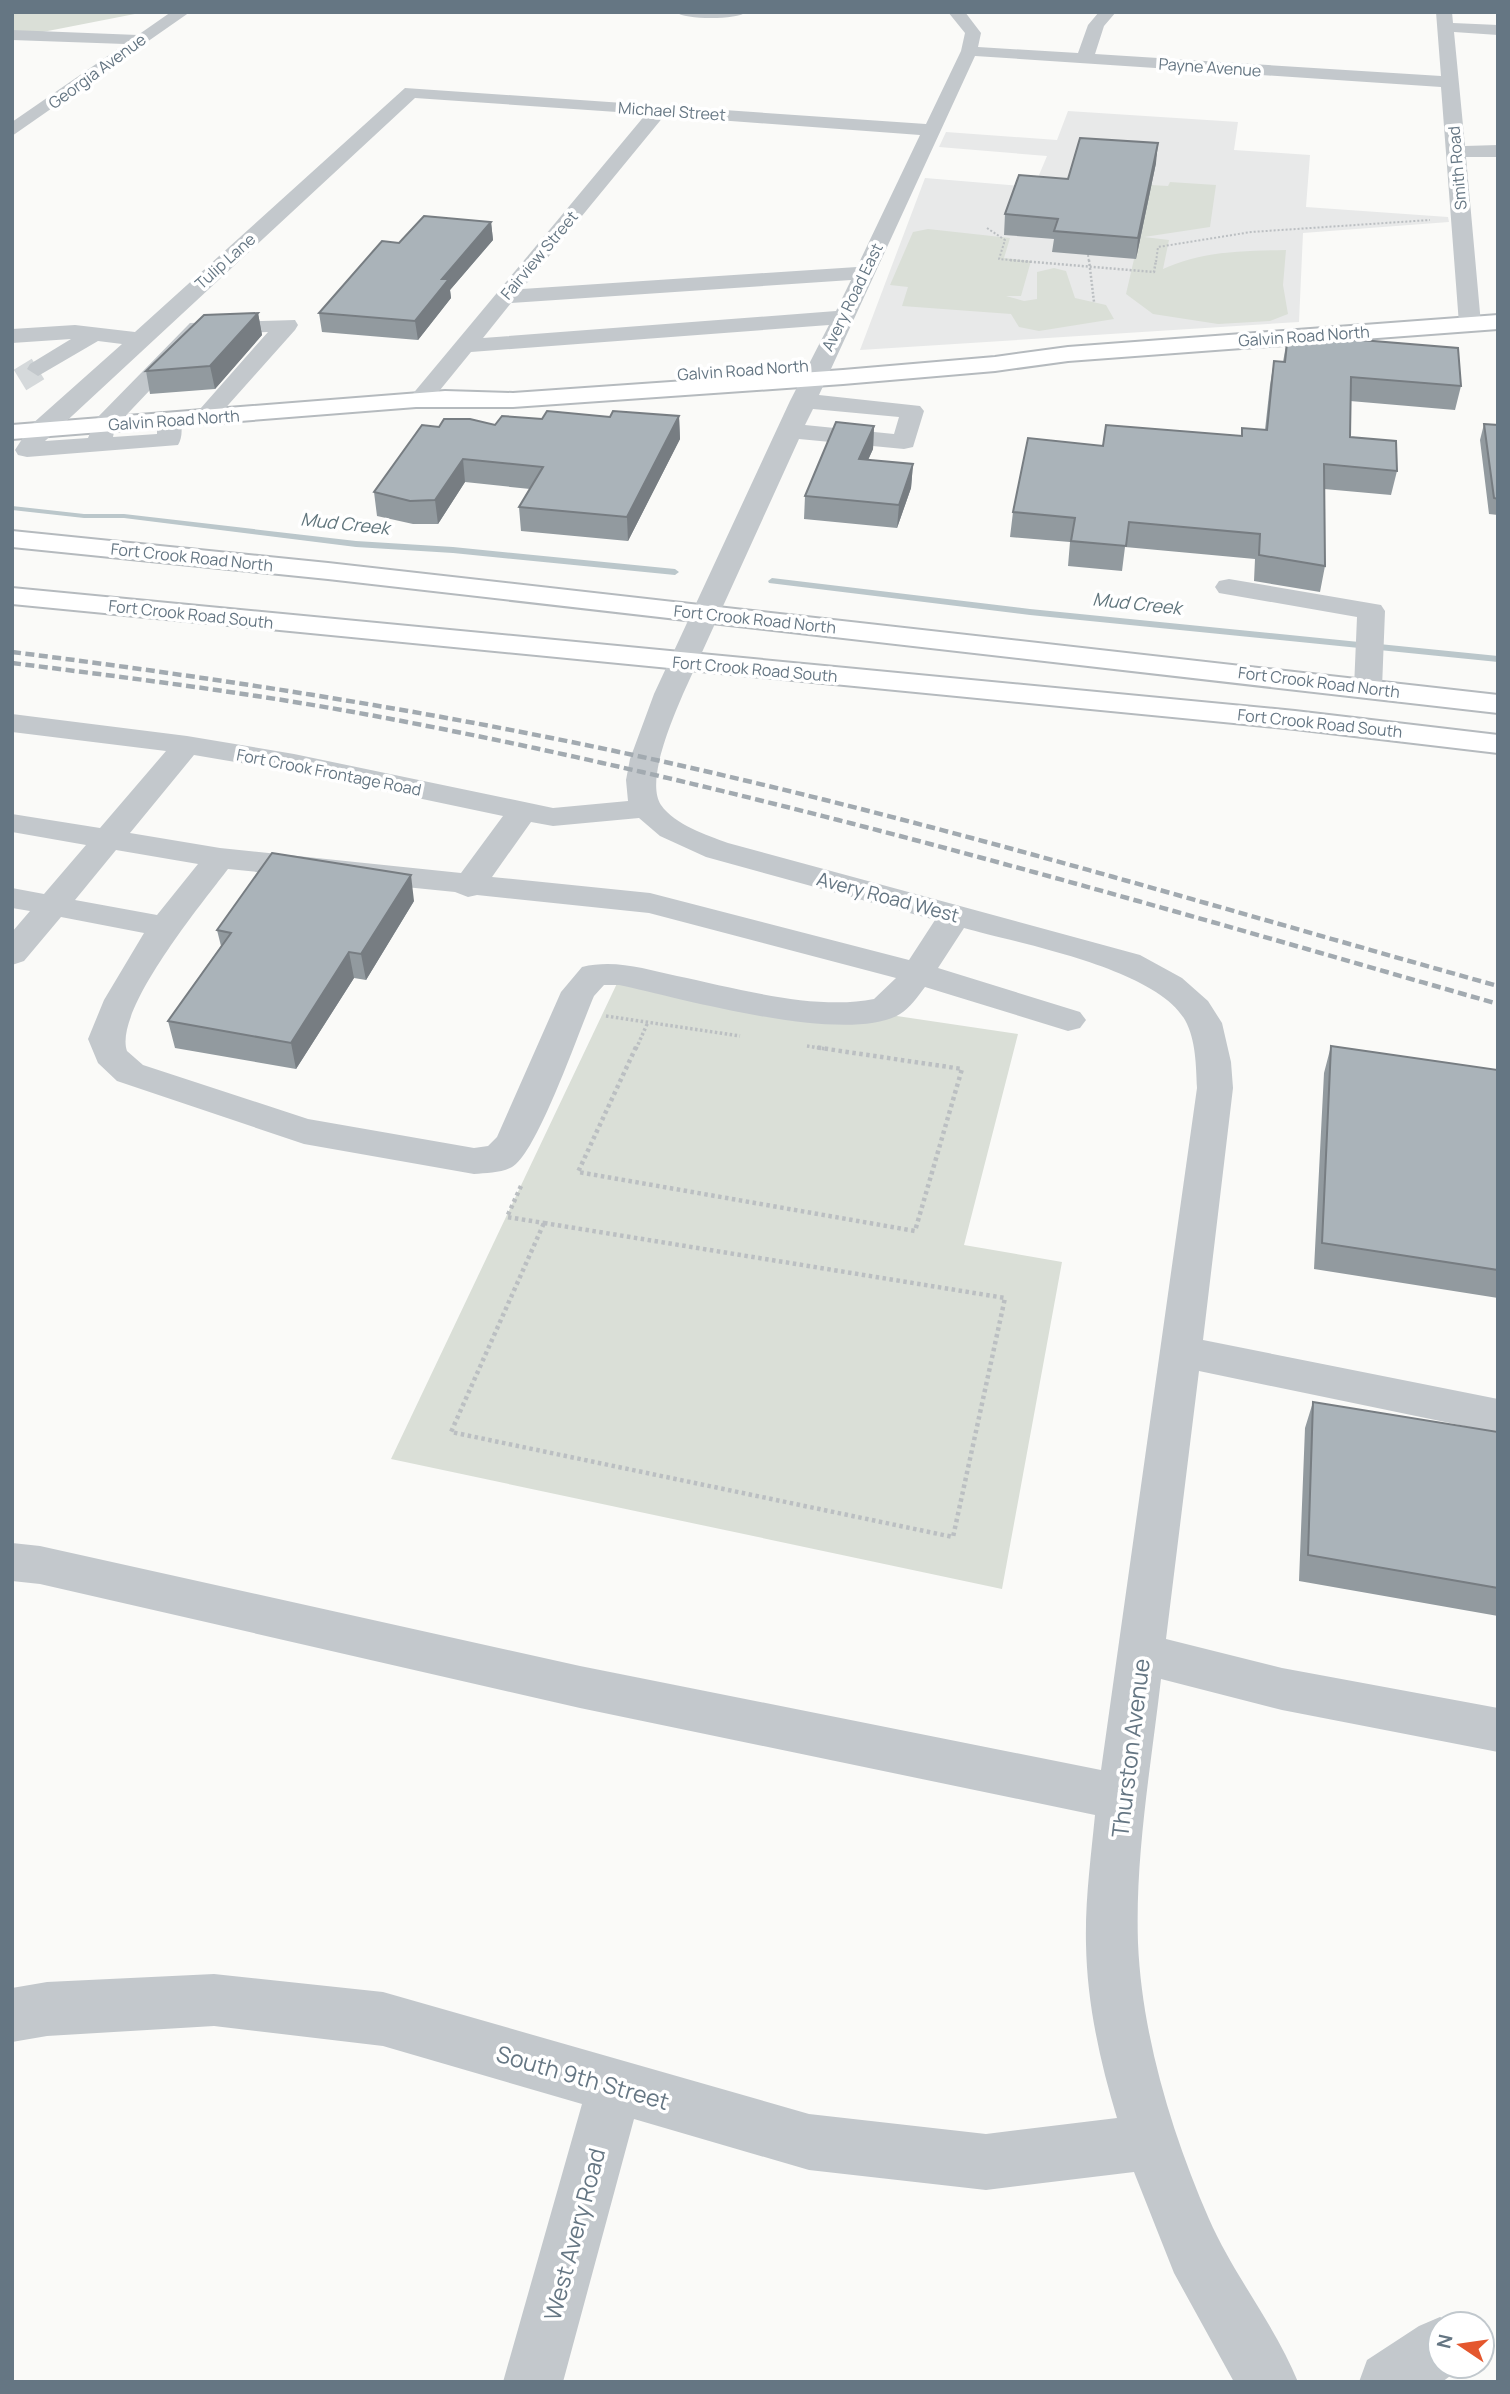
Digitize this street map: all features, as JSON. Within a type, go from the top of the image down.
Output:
[{"type":"main road","name":"Galvin Road North","points":[[169,420],[419,401],[513,400],[811,382],[1068,354],[1498,322]]},
{"type":"main road","points":[[12,432],[40,430]]},
{"type":"main road","name":"Fort Crook Road North","points":[[12,538],[704,613],[1498,704]]},
{"type":"main road","name":"Fort Crook Road South","points":[[12,596],[1267,717],[1498,744]]},
{"type":"street","name":"Georgia Avenue","points":[[12,131],[182,12]]},
{"type":"street","points":[[684,12],[738,12]]},
{"type":"street","points":[[956,12],[973,33],[969,51]]},
{"type":"street","points":[[1084,59],[1096,25],[1108,12]]},
{"type":"street","points":[[1444,20],[1498,30]]},
{"type":"street","name":"Smith Road","points":[[1444,20],[1470,324]]},
{"type":"street","points":[[12,35],[139,40]]},
{"type":"street","name":"Payne Avenue","points":[[969,51],[1450,82]]},
{"type":"street","name":"Avery Road East","points":[[682,662],[811,382],[969,51]]},
{"type":"street","name":"Michael Street","points":[[411,92],[933,130]]},
{"type":"street","name":"Tulip Lane","points":[[40,430],[411,92]]},
{"type":"street","name":"Fairview Street","points":[[419,401],[659,110]]},
{"type":"street","points":[[1456,152],[1498,151]]},
{"type":"street","points":[[504,297],[864,273]]},
{"type":"street","points":[[464,346],[843,317]]},
{"type":"street","points":[[101,435],[198,328],[287,325],[205,417]]},
{"type":"street","points":[[38,369],[93,334]]},
{"type":"street","points":[[12,335],[93,334],[140,339]]},
{"type":"street","points":[[789,431],[904,442],[912,411],[830,404],[811,382]]},
{"type":"street","points":[[818,434],[830,404]]},
{"type":"street","points":[[40,430],[27,450],[101,435],[169,440],[169,420]]},
{"type":"street","points":[[1229,587],[1371,611],[1368,688]]},
{"type":"street","points":[[646,808],[640,788],[646,758],[682,662]]},
{"type":"street","name":"Fort Crook Frontage Road","points":[[12,723],[187,745],[294,763],[522,812],[564,817],[646,808]]},
{"type":"street","points":[[12,954],[187,745]]},
{"type":"street","name":"Avery Road West","points":[[646,808],[670,828],[717,850],[1128,963],[1184,995],[1202,1017],[1214,1048],[1214,1088]]},
{"type":"street","points":[[468,887],[522,812]]},
{"type":"street","points":[[12,823],[220,858],[290,864],[468,887],[650,903],[918,973],[1068,1020]]},
{"type":"street","points":[[220,858],[165,927],[114,1015],[106,1038],[112,1060],[130,1073],[304,1131],[474,1161],[499,1158],[513,1144],[578,992],[594,975],[619,974],[778,1006],[847,1013],[887,1007],[918,973],[941,935],[957,916]]},
{"type":"street","points":[[12,898],[165,927]]},
{"type":"street","name":"Thurston Avenue","points":[[1214,1088],[1122,1797],[1115,1877],[1113,1960],[1126,2053],[1153,2142],[1187,2235],[1268,2382]]},
{"type":"street","points":[[1180,1351],[1498,1416]]},
{"type":"street","points":[[12,1562],[40,1565],[447,1658],[908,1756],[1122,1797]]},
{"type":"street","points":[[1141,1653],[1282,1689],[1498,1730]]},
{"type":"street","name":"South 9th Street","points":[[12,2015],[47,2009],[214,2000],[383,2019],[809,2142],[972,2161],[986,2162],[1153,2142]]},
{"type":"street","name":"West Avery Road","points":[[533,2382],[615,2086]]},
{"type":"street","points":[[1389,2382],[1426,2357]]},
{"type":"path","points":[[987,228],[1005,240],[999,259],[1154,272],[1158,247],[1251,232],[1431,220]]},
{"type":"path","points":[[1088,255],[1094,302]]},
{"type":"path","points":[[619,974],[601,1015],[743,1037]]},
{"type":"path","points":[[648,1022],[578,1172],[915,1231],[962,1069],[798,1045]]},
{"type":"path","points":[[524,1179],[507,1217],[544,1223],[1004,1298],[953,1537],[451,1432],[544,1223]]},
{"type":"shaded area","points":[[12,12],[145,12],[12,38]]},
{"type":"shaded area","points":[[1068,111],[1238,122],[1234,150],[1310,155],[1306,207],[1448,217],[1449,222],[1303,233],[1299,322],[860,350],[925,178],[1034,187],[1047,156],[939,147],[946,132],[1057,140]]},
{"type":"shaded area","points":[[1170,182],[1216,185],[1210,227],[1144,237],[1169,240],[1163,269],[1208,255],[1286,250],[1283,285],[1288,314],[1270,321],[1218,324],[1153,314],[1126,294],[1151,185],[1168,186]]},
{"type":"shaded area","points":[[928,229],[1010,238],[1004,258],[1031,261],[1021,296],[1006,296],[1024,301],[1037,299],[1037,272],[1054,268],[1066,271],[1075,298],[1106,305],[1114,319],[1039,331],[1019,327],[1011,314],[902,306],[908,287],[890,285],[913,232]]},
{"type":"shaded area","points":[[621,975],[1018,1034],[964,1245],[1062,1262],[1002,1589],[391,1459]]},
{"type":"building","points":[[1080,138],[1158,143],[1138,238],[1054,231],[1058,219],[1005,214],[1019,175],[1068,179]]},
{"type":"building","points":[[424,216],[491,222],[442,279],[449,279],[415,321],[319,313],[382,241],[399,243]]},
{"type":"building","points":[[258,313],[210,366],[146,371],[204,315]]},
{"type":"building","points":[[1288,334],[1458,348],[1461,386],[1351,377],[1350,437],[1396,441],[1397,471],[1324,464],[1325,566],[1259,555],[1260,534],[1129,522],[1126,546],[1071,541],[1075,518],[1013,512],[1028,438],[1103,446],[1106,425],[1242,436],[1242,428],[1267,430],[1274,361],[1285,362]]},
{"type":"building","points":[[547,411],[610,417],[613,411],[679,416],[627,517],[519,507],[543,467],[463,459],[435,500],[410,501],[374,492],[422,425],[439,427],[444,419],[470,419],[495,425],[502,416],[542,419]]},
{"type":"building","points":[[836,422],[874,426],[859,459],[913,464],[899,505],[805,496]]},
{"type":"building","points":[[1484,424],[1498,425],[1498,499],[1494,498]]},
{"type":"building","points":[[272,853],[411,875],[361,954],[349,952],[291,1043],[168,1021],[231,933],[217,930]]},
{"type":"building","points":[[1331,1046],[1498,1070],[1498,1270],[1322,1243]]},
{"type":"building","points":[[1313,1402],[1498,1432],[1498,1588],[1308,1555]]},
{"type":"waterway","name":"Mud Creek","points":[[12,508],[84,516],[124,516],[356,544],[453,550],[675,572]]},
{"type":"waterway","name":"Mud Creek","points":[[772,581],[1030,612],[1498,659]]},
{"type":"tunnel","points":[[20,380],[38,369]]},
{"type":"railway","points":[[12,652],[331,698],[647,758],[968,837],[1498,986]]},
{"type":"railway","points":[[12,663],[344,710],[531,747],[671,779],[1086,886],[1498,1004]]}]
